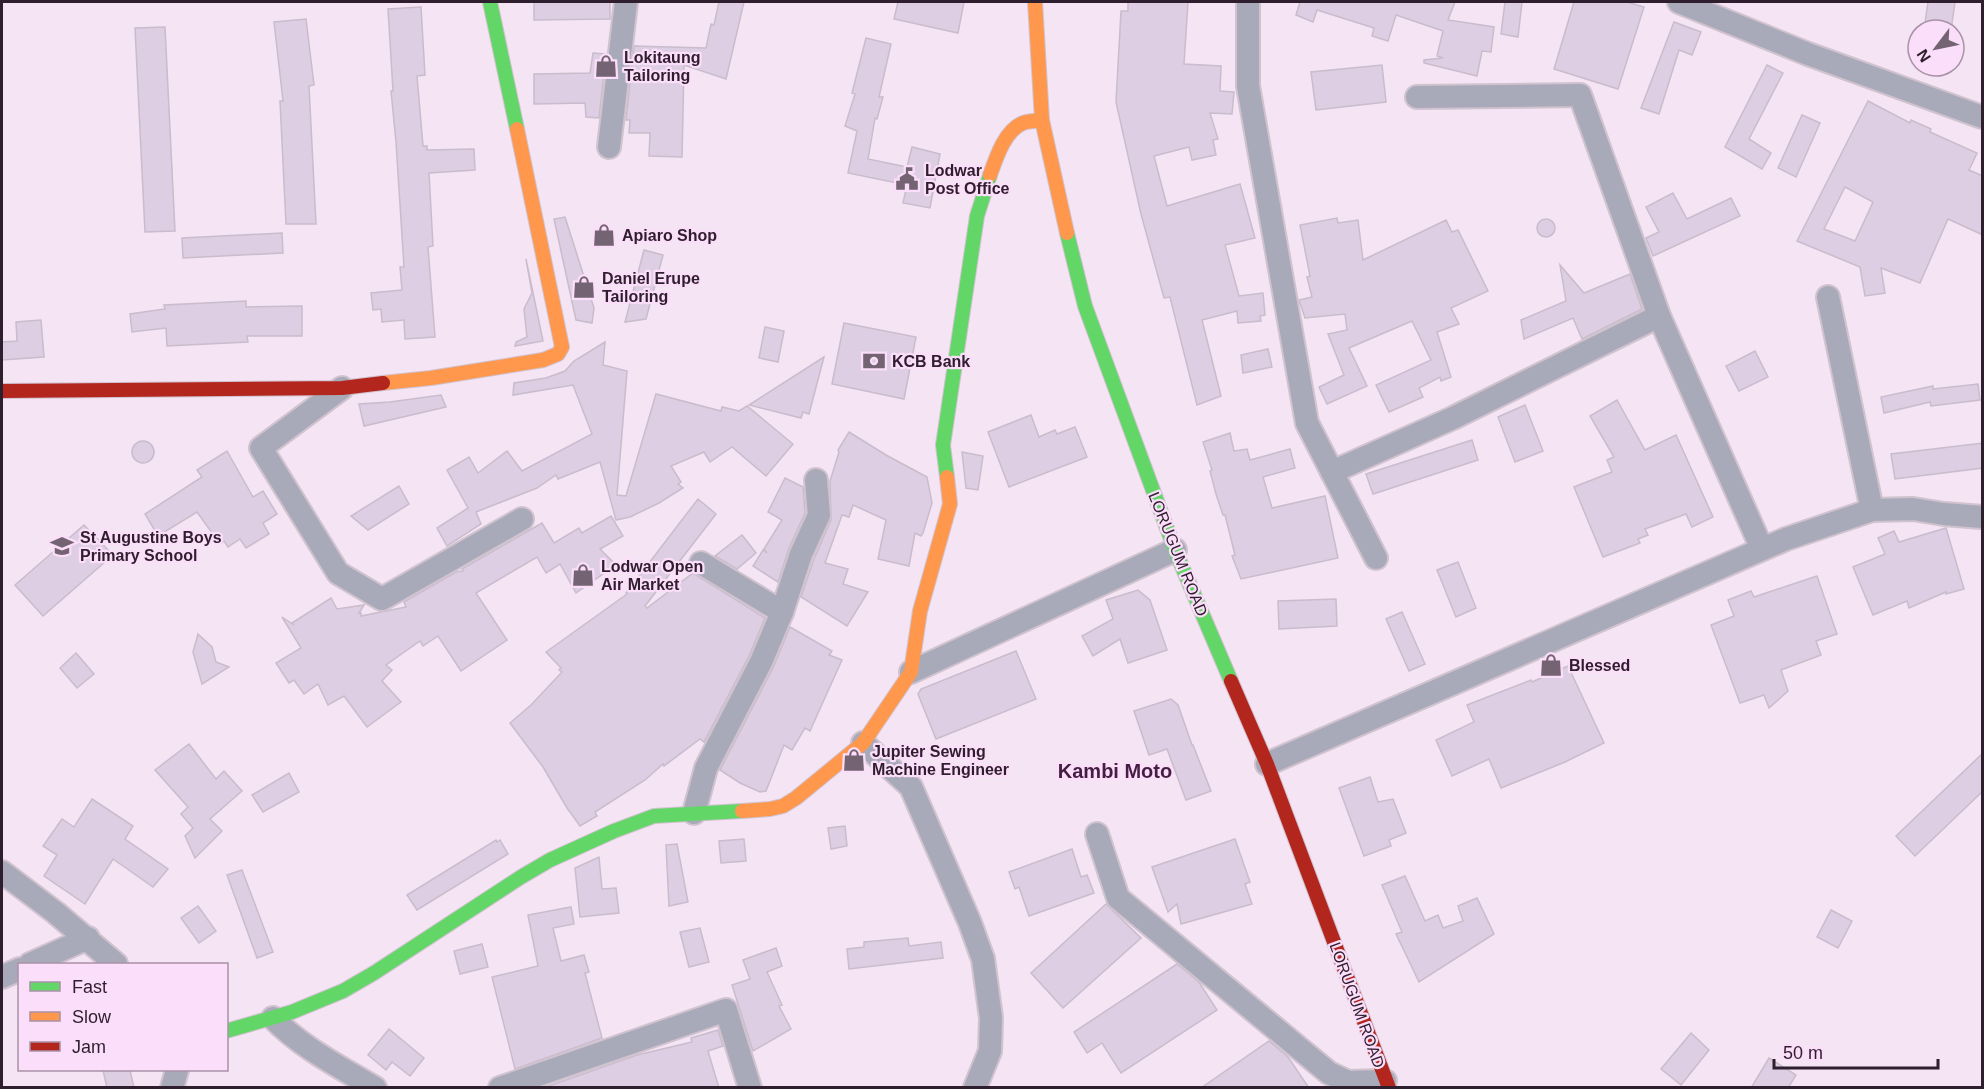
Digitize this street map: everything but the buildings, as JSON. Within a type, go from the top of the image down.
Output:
[{"type":"street","points":[[2,392],[342,388],[431,378],[543,360],[555,356],[561,350],[561,338],[549,272],[490,2]]},
{"type":"street","points":[[609,147],[626,2]]},
{"type":"street","name":"LORUGUM ROAD","points":[[1035,2],[1042,120],[1059,206],[1085,306],[1175,550],[1267,764],[1387,1084]]},
{"type":"street","points":[[1248,2],[1248,86],[1307,423],[1376,558]]},
{"type":"street","points":[[1678,2],[1808,54],[1983,117]]},
{"type":"street","points":[[1417,97],[1580,95],[1659,316],[1762,549]]},
{"type":"street","points":[[228,1030],[314,1004],[343,991],[550,860],[614,831],[654,816],[770,809],[783,806],[814,784],[863,743],[911,672],[920,611],[950,504],[943,445],[977,216],[986,182],[1002,148],[1020,123],[1042,120]]},
{"type":"street","points":[[1828,297],[1872,510]]},
{"type":"street","points":[[1332,472],[1453,418],[1659,316]]},
{"type":"street","points":[[342,388],[261,448],[338,573],[382,599],[522,519]]},
{"type":"street","points":[[694,813],[706,768],[761,662],[782,612],[801,554],[819,515],[816,480]]},
{"type":"street","points":[[1267,764],[1786,539],[1872,510],[1913,509],[1983,517]]},
{"type":"street","points":[[911,672],[1175,550]]},
{"type":"street","points":[[701,563],[782,612]]},
{"type":"street","points":[[863,743],[911,787],[970,923],[983,959],[991,1018],[990,1051],[975,1088]]},
{"type":"street","points":[[1097,834],[1118,898],[1329,1073],[1348,1082],[1387,1084]]},
{"type":"street","points":[[2,872],[88,938],[115,963]]},
{"type":"street","points":[[32,963],[88,938]]},
{"type":"street","points":[[2,977],[18,970]]},
{"type":"street","points":[[500,1088],[726,1010],[750,1088]]},
{"type":"street","points":[[273,1018],[303,1044],[375,1088]]},
{"type":"street","points":[[172,1088],[177,1071]]},
{"type":"traffic: fast","points":[[490,2],[517,129]]},
{"type":"traffic: fast","points":[[947,477],[943,445],[977,216],[990,175]]},
{"type":"traffic: fast","points":[[1067,233],[1085,306],[1175,550],[1231,681]]},
{"type":"traffic: fast","points":[[228,1030],[292,1012],[343,991],[521,877],[550,860],[614,831],[654,816],[742,811]]},
{"type":"traffic: slow","points":[[1035,2],[1042,120],[1067,233]]},
{"type":"traffic: slow","points":[[990,175],[1002,145],[1011,132],[1023,123],[1042,120]]},
{"type":"traffic: slow","points":[[383,383],[431,378],[543,360],[558,354],[562,347],[517,129]]},
{"type":"traffic: slow","points":[[742,811],[783,806],[863,743],[911,672],[920,611],[950,504],[947,477]]},
{"type":"traffic: jam","points":[[2,391],[342,388],[383,383]]},
{"type":"traffic: jam","points":[[1231,681],[1267,764],[1389,1088]]},
{"type":"place","name":"Lokitaung Tailoring","points":[[606,66]]},
{"type":"place","name":"Lodwar Post Office","points":[[907,179]]},
{"type":"place","name":"Apiaro Shop","points":[[604,235]]},
{"type":"place","name":"Daniel Erupe Tailoring","points":[[584,287]]},
{"type":"place","name":"KCB Bank","points":[[874,361]]},
{"type":"place","name":"St Augustine Boys Primary School","points":[[62,546]]},
{"type":"place","name":"Lodwar Open Air Market","points":[[583,575]]},
{"type":"place","name":"Blessed","points":[[1551,665]]},
{"type":"place","name":"Jupiter Sewing Machine Engineer","points":[[854,760]]},
{"type":"district","name":"Kambi Moto","points":[[1115,771]]}]
